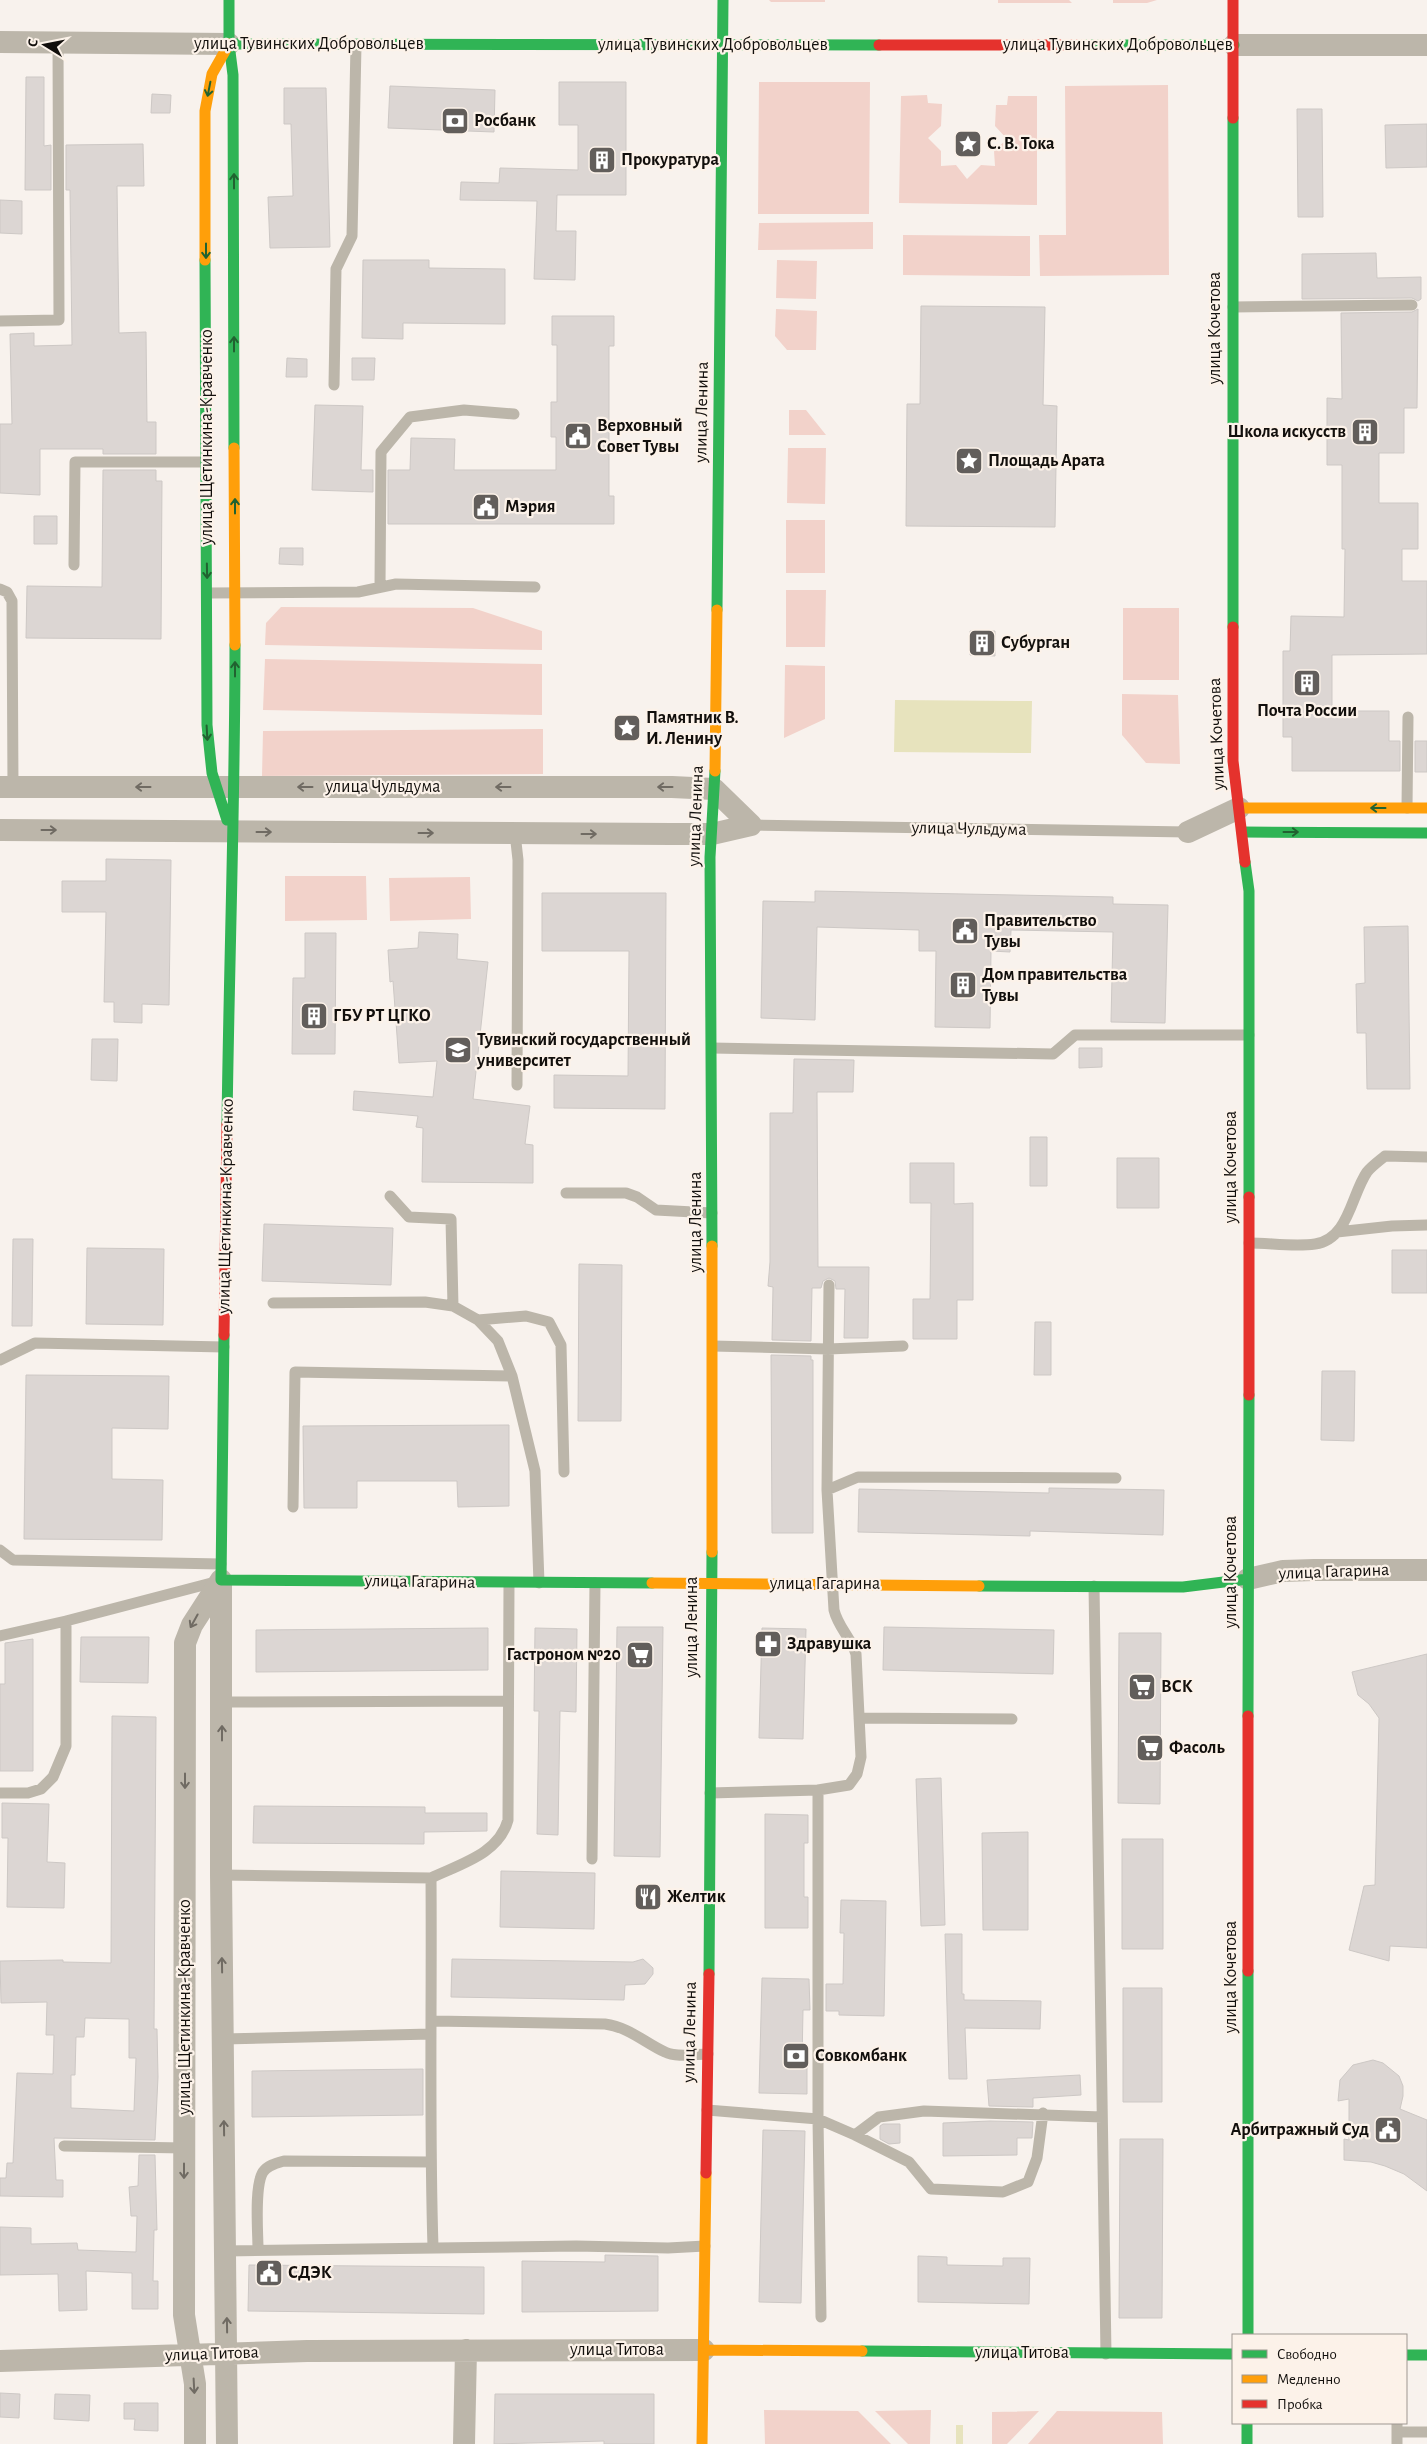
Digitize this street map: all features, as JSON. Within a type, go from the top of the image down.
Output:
[{"type":"street","name":"улица Щетинкина-Кравченко","points":[[227,2444],[221,1875],[221,1572],[231,832],[224,787],[235,594],[233,75],[229,44],[229,0]]},
{"type":"street","name":"улица Ленина","points":[[702,2444],[708,2054],[714,1213],[712,834],[724,0]]},
{"type":"street","name":"улица Кочетова","points":[[1233,0],[1233,761],[1249,891],[1248,2334]]},
{"type":"street","name":"улица Тувинских Добровольцев","points":[[0,42],[723,46],[1427,45]]},
{"type":"street","name":"улица Щетинкина-Кравченко","points":[[229,44],[212,74],[205,111],[207,725],[208,748],[224,787],[231,832]]},
{"type":"street","name":"улица Чульдума","points":[[6,787],[672,787],[714,789]]},
{"type":"street","points":[[714,789],[751,825]]},
{"type":"street","name":"улица Чульдума","points":[[1188,832],[1239,808],[1427,808]]},
{"type":"street","name":"улица Чульдума","points":[[0,830],[712,834],[751,825]]},
{"type":"street","name":"улица Чульдума","points":[[1188,832],[1427,833]]},
{"type":"street","name":"улица Гагарина","points":[[221,1572],[509,1583],[1183,1587],[1248,1579],[1283,1571],[1427,1570]]},
{"type":"street","name":"улица Щетинкина-Кравченко","points":[[195,2444],[194,2384],[184,2314],[185,1643],[192,1625],[221,1572]]},
{"type":"street","points":[[464,2444],[466,2350]]},
{"type":"street","name":"улица Титова","points":[[0,2361],[227,2354],[466,2350],[1232,2354]]},
{"type":"street","points":[[1407,2355],[1427,2355]]},
{"type":"street","points":[[1247,2424],[1247,2444]]},
{"type":"lane","points":[[0,321],[59,320],[58,42]]},
{"type":"lane","points":[[334,384],[336,269],[352,236],[356,45]]},
{"type":"lane","points":[[1233,307],[1412,305]]},
{"type":"lane","points":[[380,587],[381,452],[410,417],[464,410],[514,414]]},
{"type":"lane","points":[[74,565],[75,462],[206,462]]},
{"type":"lane","points":[[208,594],[358,592],[402,584],[535,588]]},
{"type":"lane","points":[[0,589],[7,592],[12,601],[6,787]]},
{"type":"lane","points":[[1407,808],[1408,717]]},
{"type":"lane","name":"улица Чульдума","points":[[751,825],[1188,832]]},
{"type":"lane","points":[[515,833],[518,860],[517,1085]]},
{"type":"lane","points":[[712,1048],[1052,1054],[1075,1035],[1249,1035]]},
{"type":"lane","points":[[1249,1243],[1315,1244],[1326,1240],[1337,1232],[1368,1171],[1385,1156],[1427,1156]]},
{"type":"lane","points":[[566,1193],[626,1193],[637,1197],[656,1210],[714,1213]]},
{"type":"lane","points":[[390,1196],[409,1217],[451,1219],[452,1306]]},
{"type":"lane","points":[[1337,1232],[1392,1226],[1427,1225]]},
{"type":"lane","points":[[710,1793],[818,1790],[849,1785],[857,1774],[861,1758],[856,1654],[852,1642],[836,1622],[833,1584],[827,1490],[829,1285]]},
{"type":"lane","points":[[273,1303],[426,1302],[452,1306],[478,1320],[498,1341],[512,1376],[534,1471],[539,1583]]},
{"type":"lane","points":[[478,1320],[526,1316],[549,1322],[561,1345],[564,1472]]},
{"type":"lane","points":[[0,1360],[34,1343],[224,1346]]},
{"type":"lane","points":[[713,1346],[828,1349],[903,1346]]},
{"type":"lane","points":[[292,1507],[295,1372],[512,1376]]},
{"type":"lane","points":[[827,1490],[858,1477],[1116,1478]]},
{"type":"lane","points":[[0,1550],[13,1560],[221,1572]]},
{"type":"lane","points":[[0,1636],[66,1621],[221,1572]]},
{"type":"lane","points":[[221,1875],[431,1878],[488,1850],[498,1842],[505,1831],[508,1820],[509,1583]]},
{"type":"lane","points":[[592,1859],[595,1584]]},
{"type":"lane","points":[[1094,1586],[1106,2354]]},
{"type":"lane","points":[[0,1793],[28,1794],[41,1789],[53,1777],[66,1746],[66,1621]]},
{"type":"lane","points":[[222,1702],[508,1701]]},
{"type":"lane","points":[[859,1718],[1012,1719]]},
{"type":"lane","points":[[818,1790],[818,2119],[821,2317]]},
{"type":"lane","points":[[431,1878],[433,2021],[431,2034],[430,2162],[432,2247]]},
{"type":"lane","points":[[433,2021],[616,2025],[666,2053],[708,2054]]},
{"type":"lane","points":[[223,2039],[431,2034]]},
{"type":"lane","points":[[707,2110],[818,2119],[909,2162],[932,2189],[1003,2192],[1028,2182],[1037,2158],[1043,2113]]},
{"type":"lane","points":[[855,2135],[879,2117],[924,2111],[1102,2116]]},
{"type":"lane","points":[[64,2146],[184,2148]]},
{"type":"lane","points":[[258,2249],[259,2183],[264,2171],[274,2164],[284,2161],[430,2162]]},
{"type":"lane","points":[[226,2251],[432,2247],[576,2246],[668,2248],[705,2246]]},
{"type":"lane","points":[[1397,2444],[1397,2427],[1427,2432]]},
{"type":"shaded area","points":[[769,0],[825,0],[825,2],[771,2]]},
{"type":"shaded area","points":[[998,0],[1069,0],[1072,3],[998,3]]},
{"type":"shaded area","points":[[1113,0],[1157,0],[1147,3],[1113,3]]},
{"type":"shaded area","points":[[759,82],[870,82],[869,214],[758,214]]},
{"type":"shaded area","points":[[1168,85],[1169,275],[1040,276],[1039,235],[1066,235],[1065,86]]},
{"type":"shaded area","points":[[927,95],[928,103],[942,104],[941,126],[928,138],[941,151],[941,166],[956,165],[967,179],[981,165],[995,166],[994,151],[1007,139],[995,126],[996,105],[1007,105],[1008,96],[1037,96],[1037,205],[899,203],[901,96]]},
{"type":"shaded area","points":[[873,222],[873,249],[758,250],[759,223]]},
{"type":"shaded area","points":[[903,235],[1030,236],[1030,276],[903,275]]},
{"type":"shaded area","points":[[777,260],[817,261],[816,299],[776,298]]},
{"type":"shaded area","points":[[776,309],[817,311],[816,350],[787,350],[775,336]]},
{"type":"shaded area","points":[[789,410],[806,410],[826,435],[789,435]]},
{"type":"shaded area","points":[[788,448],[826,448],[825,504],[787,503]]},
{"type":"shaded area","points":[[786,520],[825,520],[825,573],[786,573]]},
{"type":"shaded area","points":[[786,590],[826,590],[825,647],[786,647]]},
{"type":"shaded area","points":[[281,607],[473,608],[542,631],[542,650],[265,645],[266,623]]},
{"type":"shaded area","points":[[1123,608],[1179,608],[1179,680],[1123,680]]},
{"type":"shaded area","points":[[265,659],[542,664],[542,715],[263,710]]},
{"type":"shaded area","points":[[785,665],[825,666],[825,719],[784,738]]},
{"type":"shaded area","points":[[1122,694],[1178,695],[1180,764],[1146,763],[1122,735]]},
{"type":"shaded area","points":[[895,700],[1032,701],[1031,753],[894,752]]},
{"type":"shaded area","points":[[543,729],[543,774],[262,776],[263,731]]},
{"type":"shaded area","points":[[285,876],[366,876],[367,920],[285,921]]},
{"type":"shaded area","points":[[470,877],[471,919],[390,921],[389,878]]},
{"type":"shaded area","points":[[764,2410],[858,2411],[891,2444],[765,2444]]},
{"type":"shaded area","points":[[931,2410],[930,2444],[908,2444],[875,2411]]},
{"type":"shaded area","points":[[1039,2411],[1007,2444],[992,2444],[992,2412]]},
{"type":"shaded area","points":[[1057,2411],[1162,2412],[1163,2444],[1028,2444]]},
{"type":"shaded area","points":[[956,2425],[963,2425],[963,2444],[956,2444]]},
{"type":"building","points":[[26,77],[44,77],[44,146],[51,145],[51,190],[25,190]]},
{"type":"building","points":[[559,82],[626,82],[626,195],[557,195],[556,231],[576,231],[575,280],[534,279],[537,201],[460,200],[461,182],[499,183],[500,168],[578,170],[578,125],[559,125]]},
{"type":"building","points":[[390,86],[495,90],[494,132],[388,128]]},
{"type":"building","points":[[284,88],[326,88],[330,247],[270,248],[268,197],[293,196],[291,124],[284,124]]},
{"type":"building","points":[[152,94],[171,95],[170,113],[151,113]]},
{"type":"building","points":[[1297,109],[1322,109],[1323,217],[1298,217]]},
{"type":"building","points":[[1427,124],[1427,167],[1386,168],[1385,125]]},
{"type":"building","points":[[143,144],[144,186],[117,186],[119,333],[146,332],[147,422],[156,422],[156,454],[103,454],[103,449],[40,449],[40,495],[0,493],[0,424],[12,424],[10,334],[34,333],[34,346],[72,345],[70,190],[66,190],[66,145]]},
{"type":"building","points":[[0,200],[22,201],[22,234],[0,233]]},
{"type":"building","points":[[1376,253],[1377,278],[1421,277],[1421,299],[1418,301],[1412,298],[1302,299],[1302,254]]},
{"type":"building","points":[[363,260],[429,260],[429,268],[505,269],[505,324],[403,323],[403,339],[362,338]]},
{"type":"building","points":[[921,306],[1045,307],[1043,405],[1057,406],[1055,527],[906,526],[907,404],[920,404]]},
{"type":"building","points":[[1418,309],[1417,408],[1404,408],[1404,453],[1379,453],[1379,503],[1418,503],[1418,549],[1402,549],[1402,581],[1427,581],[1427,654],[1332,655],[1332,711],[1389,711],[1389,741],[1400,741],[1400,771],[1292,771],[1292,737],[1283,737],[1283,651],[1290,651],[1291,616],[1344,617],[1345,549],[1342,549],[1342,465],[1327,465],[1327,398],[1342,399],[1341,313],[1412,312]]},
{"type":"building","points":[[552,316],[614,316],[614,346],[609,346],[609,496],[614,496],[614,524],[388,524],[388,470],[410,470],[411,438],[455,439],[454,470],[556,470],[556,437],[551,437],[551,402],[557,402],[557,345],[552,345]]},
{"type":"building","points":[[287,358],[307,359],[307,377],[286,377]]},
{"type":"building","points":[[352,358],[375,358],[374,380],[352,380]]},
{"type":"building","points":[[315,405],[363,406],[361,470],[373,470],[373,492],[312,490]]},
{"type":"building","points":[[103,470],[156,470],[156,481],[162,481],[161,639],[26,638],[27,586],[102,587]]},
{"type":"building","points":[[34,516],[57,516],[57,544],[34,544]]},
{"type":"building","points":[[280,548],[303,548],[303,565],[279,564]]},
{"type":"building","name":"Субурган","points":[[970,631],[995,631],[995,656],[970,655]]},
{"type":"building","points":[[1415,741],[1427,741],[1427,772],[1415,772]]},
{"type":"building","points":[[106,859],[171,860],[169,1005],[142,1004],[142,1023],[114,1022],[114,1002],[104,1002],[106,912],[62,912],[62,881],[106,881]]},
{"type":"building","name":"Дом правительства Тувы","points":[[815,891],[1113,897],[1113,904],[1168,905],[1165,1023],[1111,1022],[1113,932],[1011,930],[1010,952],[991,951],[990,1028],[935,1027],[936,951],[919,951],[919,930],[817,927],[815,1020],[761,1018],[763,901],[815,902]]},
{"type":"building","points":[[542,893],[666,893],[665,1109],[554,1108],[554,1075],[628,1076],[629,951],[542,951]]},
{"type":"building","points":[[1408,926],[1410,1089],[1367,1089],[1366,1033],[1357,1033],[1356,984],[1365,983],[1364,927]]},
{"type":"building","points":[[419,932],[458,934],[457,959],[488,962],[473,1099],[530,1106],[525,1144],[533,1145],[533,1183],[422,1182],[423,1128],[416,1127],[418,1116],[353,1110],[354,1091],[433,1097],[437,1061],[399,1063],[393,981],[390,982],[388,950],[418,948]]},
{"type":"building","name":"ГБУ РТ ЦГКО","points":[[305,933],[336,933],[335,1054],[292,1054],[293,978],[305,978]]},
{"type":"building","points":[[92,1039],[118,1039],[117,1081],[91,1080]]},
{"type":"building","points":[[1079,1048],[1102,1048],[1102,1067],[1079,1068]]},
{"type":"building","points":[[794,1059],[854,1060],[853,1092],[817,1092],[818,1267],[869,1267],[868,1338],[844,1338],[845,1289],[836,1289],[835,1281],[829,1278],[823,1281],[821,1288],[812,1288],[811,1341],[772,1340],[773,1287],[768,1286],[770,1262],[770,1113],[793,1113]]},
{"type":"building","points":[[1030,1137],[1047,1137],[1047,1186],[1030,1186]]},
{"type":"building","points":[[1117,1158],[1159,1158],[1159,1208],[1117,1208]]},
{"type":"building","points":[[910,1163],[954,1163],[954,1204],[973,1203],[973,1300],[957,1300],[957,1339],[913,1339],[913,1299],[930,1299],[931,1203],[910,1203]]},
{"type":"building","points":[[264,1224],[393,1228],[391,1285],[262,1281]]},
{"type":"building","points":[[13,1239],[33,1239],[32,1326],[12,1326]]},
{"type":"building","points":[[87,1248],[164,1249],[163,1325],[86,1324]]},
{"type":"building","points":[[1392,1250],[1427,1250],[1427,1293],[1392,1293]]},
{"type":"building","points":[[579,1264],[622,1265],[621,1421],[578,1421]]},
{"type":"building","points":[[1035,1322],[1051,1322],[1051,1375],[1034,1375]]},
{"type":"building","points":[[771,1355],[811,1356],[811,1360],[813,1360],[813,1533],[772,1533]]},
{"type":"building","points":[[1322,1371],[1355,1371],[1354,1441],[1321,1440]]},
{"type":"building","points":[[26,1375],[169,1376],[168,1429],[112,1428],[112,1479],[163,1480],[162,1540],[24,1539]]},
{"type":"building","points":[[509,1425],[509,1506],[458,1507],[457,1481],[357,1481],[357,1508],[304,1508],[303,1426]]},
{"type":"building","points":[[1049,1488],[1164,1490],[1163,1535],[1030,1531],[1030,1536],[858,1532],[859,1489],[1049,1493]]},
{"type":"building","points":[[617,1627],[663,1627],[660,1857],[614,1856]]},
{"type":"building","points":[[884,1627],[1054,1630],[1053,1674],[883,1670]]},
{"type":"building","points":[[488,1628],[488,1670],[256,1672],[256,1630]]},
{"type":"building","points":[[535,1628],[577,1629],[576,1712],[560,1711],[558,1835],[537,1834],[539,1711],[534,1711]]},
{"type":"building","points":[[762,1628],[806,1629],[803,1739],[759,1738]]},
{"type":"building","points":[[1119,1633],[1161,1633],[1160,1804],[1118,1803]]},
{"type":"building","points":[[81,1637],[149,1637],[148,1683],[80,1682]]},
{"type":"building","points":[[33,1639],[33,1771],[0,1771],[0,1684],[5,1684],[5,1643]]},
{"type":"building","points":[[1427,1654],[1427,1948],[1390,1946],[1389,1961],[1349,1950],[1364,1886],[1375,1885],[1379,1718],[1369,1704],[1358,1695],[1352,1672]]},
{"type":"building","points":[[112,1716],[156,1717],[154,2029],[157,2029],[158,2077],[155,2140],[54,2138],[56,2180],[63,2180],[63,2197],[0,2196],[0,2178],[6,2178],[7,2163],[13,2163],[17,2073],[53,2074],[54,2035],[46,2035],[47,2002],[1,2003],[0,1961],[63,1960],[63,1962],[111,1963]],"holes":[[[85,2018],[129,2019],[129,2058],[136,2058],[134,2111],[71,2108],[71,2075],[75,2075],[76,2037],[84,2037]]]},
{"type":"building","points":[[941,1778],[945,1925],[921,1926],[916,1779]]},
{"type":"building","points":[[2,1803],[49,1804],[47,1862],[65,1863],[64,1908],[7,1907],[8,1838],[2,1838]]},
{"type":"building","points":[[254,1806],[425,1807],[425,1813],[487,1813],[487,1831],[424,1832],[424,1844],[253,1843]]},
{"type":"building","points":[[765,1814],[808,1815],[808,1843],[804,1843],[804,1897],[808,1897],[808,1928],[765,1928]]},
{"type":"building","points":[[1028,1832],[1028,1930],[983,1930],[982,1833]]},
{"type":"building","points":[[1122,1839],[1163,1839],[1163,1949],[1122,1949]]},
{"type":"building","points":[[501,1871],[595,1873],[594,1929],[500,1927]]},
{"type":"building","points":[[841,1900],[886,1901],[884,2016],[839,2015],[839,2011],[826,2011],[826,1984],[843,1984],[844,1933],[840,1933]]},
{"type":"building","points":[[945,1934],[962,1934],[962,1994],[964,1994],[964,2000],[1041,2001],[1040,2029],[965,2028],[967,2079],[949,2079]]},
{"type":"building","points":[[452,1959],[633,1962],[643,1959],[653,1968],[653,1974],[645,1984],[625,1985],[624,2000],[451,1997]]},
{"type":"building","points":[[762,1978],[809,1979],[810,2010],[803,2010],[802,2065],[807,2065],[807,2094],[759,2093]]},
{"type":"building","points":[[1123,1988],[1162,1988],[1162,2102],[1123,2102]]},
{"type":"building","points":[[1373,2060],[1383,2063],[1399,2076],[1403,2086],[1400,2109],[1427,2120],[1427,2191],[1404,2174],[1385,2166],[1371,2162],[1344,2160],[1344,2139],[1349,2140],[1349,2099],[1338,2101],[1340,2080],[1353,2065]]},
{"type":"building","points":[[423,2069],[423,2115],[252,2117],[252,2071]]},
{"type":"building","points":[[1080,2075],[1081,2095],[1033,2098],[1033,2107],[989,2106],[987,2080]]},
{"type":"building","points":[[1033,2122],[1032,2138],[1017,2138],[1017,2155],[943,2156],[943,2123]]},
{"type":"building","points":[[883,2124],[900,2124],[900,2143],[889,2144],[880,2139],[880,2126]]},
{"type":"building","points":[[763,2130],[805,2131],[801,2303],[759,2302]]},
{"type":"building","points":[[1120,2139],[1163,2139],[1162,2318],[1119,2318]]},
{"type":"building","points":[[139,2155],[155,2155],[157,2230],[154,2230],[153,2281],[158,2281],[158,2309],[132,2309],[132,2273],[86,2271],[87,2310],[59,2311],[58,2274],[0,2275],[0,2227],[31,2228],[31,2244],[77,2243],[78,2250],[136,2252],[137,2216],[131,2216],[129,2187],[138,2186]]},
{"type":"building","points":[[605,2255],[658,2256],[658,2311],[522,2312],[522,2261],[605,2262]]},
{"type":"building","points":[[918,2256],[947,2257],[947,2265],[1003,2266],[1003,2258],[1030,2258],[1029,2304],[918,2302]]},
{"type":"building","points":[[249,2265],[484,2267],[484,2314],[248,2311]]},
{"type":"building","points":[[0,2393],[20,2394],[19,2418],[0,2417]]},
{"type":"building","points":[[55,2394],[90,2395],[89,2421],[54,2419]]},
{"type":"building","points":[[495,2394],[654,2394],[654,2444],[604,2444],[604,2441],[494,2444]]},
{"type":"building","points":[[124,2403],[158,2403],[158,2431],[134,2430],[135,2419],[124,2419]]},
{"type":"traffic: fast","points":[[229,0],[229,44],[233,75],[234,448]]},
{"type":"traffic: fast","points":[[717,610],[723,0]]},
{"type":"traffic: fast","points":[[229,44],[879,45]]},
{"type":"traffic: fast","points":[[1080,45],[1234,45]]},
{"type":"traffic: fast","points":[[1233,118],[1233,627]]},
{"type":"traffic: fast","points":[[205,260],[207,725],[212,773],[227,820]]},
{"type":"traffic: fast","points":[[227,1124],[235,645]]},
{"type":"traffic: fast","points":[[712,1246],[710,857],[715,771]]},
{"type":"traffic: fast","points":[[1243,832],[1427,833]]},
{"type":"traffic: fast","points":[[1245,862],[1249,891],[1249,1197]]},
{"type":"traffic: fast","points":[[224,1335],[221,1580],[652,1583]]},
{"type":"traffic: fast","points":[[1248,1716],[1249,1395]]},
{"type":"traffic: fast","points":[[709,1974],[712,1552]]},
{"type":"traffic: fast","points":[[979,1586],[1183,1587],[1248,1579]]},
{"type":"traffic: fast","points":[[1248,1971],[1248,2334]]},
{"type":"traffic: fast","points":[[862,2351],[1232,2354]]},
{"type":"traffic: fast","points":[[1407,2355],[1427,2355]]},
{"type":"traffic: fast","points":[[1247,2424],[1247,2444]]},
{"type":"traffic: slow","points":[[205,260],[205,111],[212,74],[229,44]]},
{"type":"traffic: slow","points":[[234,448],[235,645]]},
{"type":"traffic: slow","points":[[715,771],[717,610]]},
{"type":"traffic: slow","points":[[1239,808],[1427,808]]},
{"type":"traffic: slow","points":[[712,1246],[712,1552]]},
{"type":"traffic: slow","points":[[652,1583],[979,1586]]},
{"type":"traffic: slow","points":[[702,2444],[706,2173]]},
{"type":"traffic: slow","points":[[704,2350],[862,2351]]},
{"type":"traffic: jam","points":[[1233,0],[1233,118]]},
{"type":"traffic: jam","points":[[879,45],[1080,45]]},
{"type":"traffic: jam","points":[[1233,627],[1233,761],[1245,862]]},
{"type":"traffic: jam","points":[[224,1335],[227,1124]]},
{"type":"traffic: jam","points":[[1249,1197],[1249,1395]]},
{"type":"traffic: jam","points":[[1248,1716],[1248,1971]]},
{"type":"traffic: jam","points":[[706,2173],[709,1974]]},
{"type":"place","name":"Росбанк","points":[[455,121]]},
{"type":"place","name":"С. В. Тока","points":[[968,144]]},
{"type":"place","name":"Прокуратура","points":[[602,160]]},
{"type":"place","name":"Школа искусств","points":[[1365,432]]},
{"type":"place","name":"Верховный Совет Тувы","points":[[578,436]]},
{"type":"place","name":"Площадь Арата","points":[[969,461]]},
{"type":"place","name":"Мэрия","points":[[486,507]]},
{"type":"place","name":"Субурган","points":[[982,643]]},
{"type":"place","name":"Почта России","points":[[1307,683]]},
{"type":"place","name":"Памятник В. И. Ленину","points":[[627,728]]},
{"type":"place","name":"Правительство Тувы","points":[[965,931]]},
{"type":"place","name":"Дом правительства Тувы","points":[[963,985]]},
{"type":"place","name":"ГБУ РТ ЦГКО","points":[[314,1016]]},
{"type":"place","name":"Тувинский государственный университет","points":[[458,1050]]},
{"type":"place","name":"Здравушка","points":[[768,1644]]},
{"type":"place","name":"Гастроном №20","points":[[640,1655]]},
{"type":"place","name":"ВСК","points":[[1142,1687]]},
{"type":"place","name":"Фасоль","points":[[1150,1748]]},
{"type":"place","name":"Желтик","points":[[648,1897]]},
{"type":"place","name":"Совкомбанк","points":[[796,2056]]},
{"type":"place","name":"Арбитражный Суд","points":[[1388,2130]]},
{"type":"place","name":"СДЭК","points":[[269,2273]]}]
